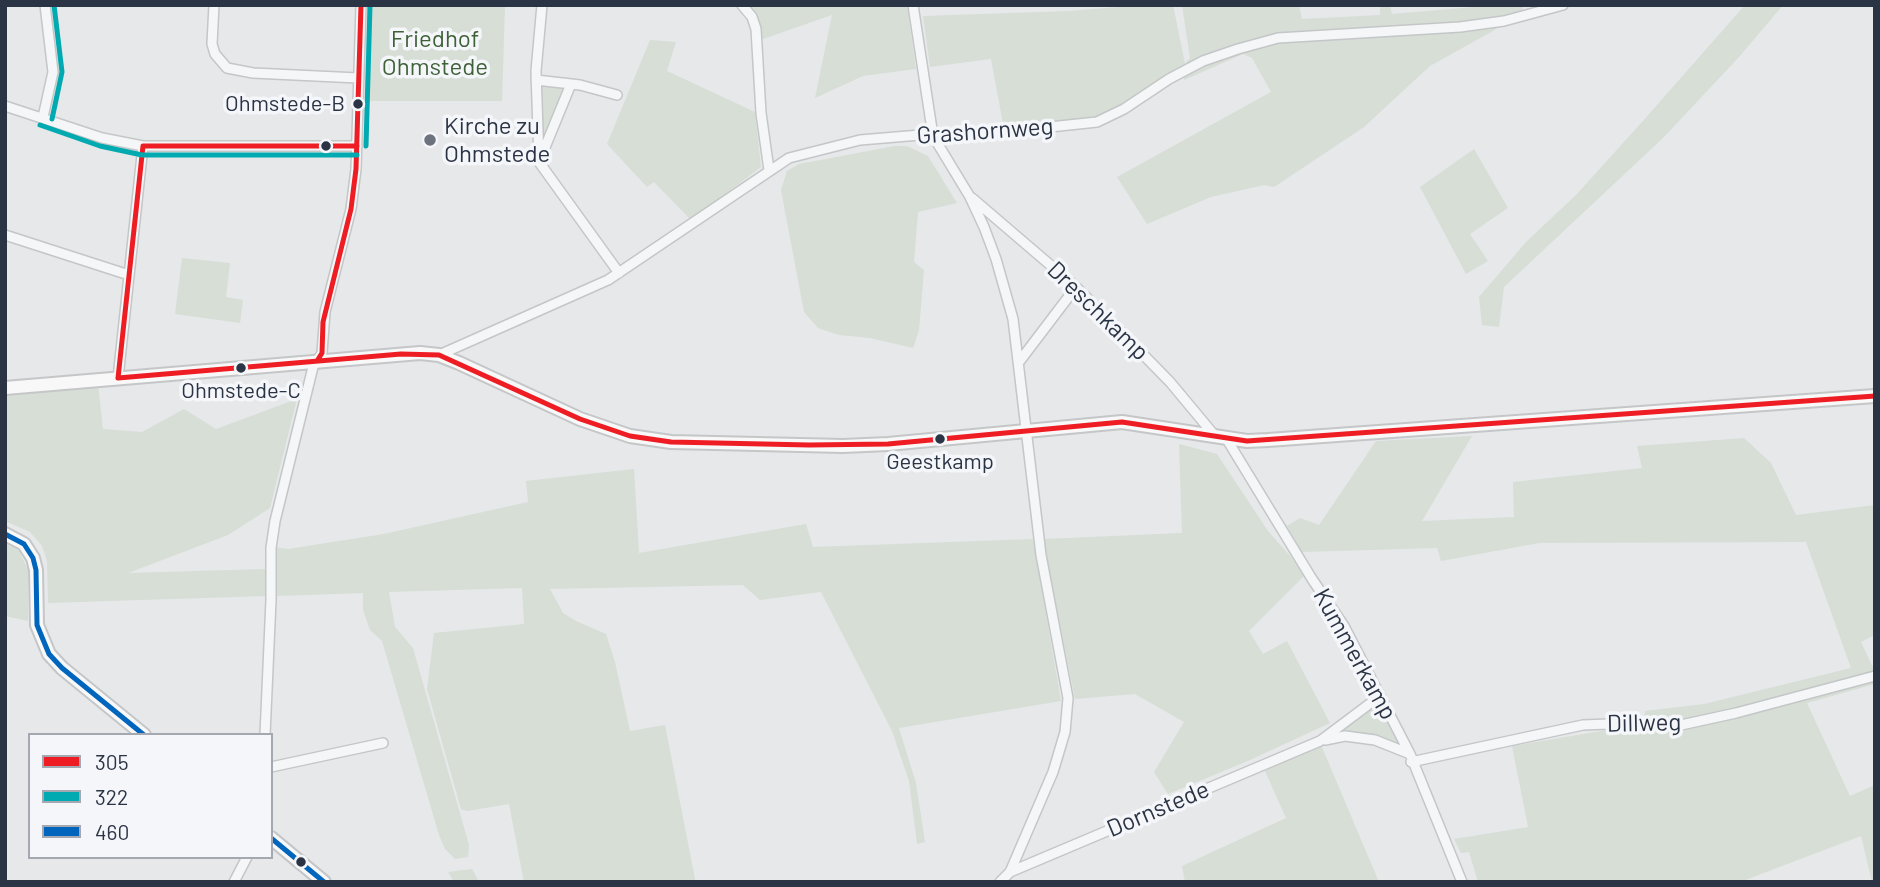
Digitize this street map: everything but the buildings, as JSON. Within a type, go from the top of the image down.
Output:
[{"type":"street","points":[[43,117],[53,72],[45,5]]},
{"type":"street","points":[[215,5],[212,44],[215,54],[227,68],[253,73],[358,78]]},
{"type":"street","points":[[265,733],[272,598],[271,548],[275,521],[313,367],[322,353],[325,312],[351,209],[357,146],[360,5]]},
{"type":"street","points":[[542,5],[536,80],[539,162],[619,273]]},
{"type":"street","points":[[912,5],[933,136],[970,197],[996,259],[1013,319],[1041,555],[1068,698],[1065,732],[1053,772],[1010,872]]},
{"type":"street","name":"Grashornweg","points":[[439,355],[480,335],[574,297],[619,273],[789,158],[860,140],[920,135],[946,138],[1097,122],[1124,109],[1203,61],[1278,38],[1460,27],[1504,21],[1563,5]]},
{"type":"street","points":[[745,6],[752,17],[758,40],[761,113],[769,170]]},
{"type":"street","points":[[536,80],[571,84],[617,95]]},
{"type":"street","points":[[539,162],[571,84]]},
{"type":"street","points":[[5,106],[102,138],[143,146],[357,146]]},
{"type":"street","points":[[118,378],[143,146]]},
{"type":"street","name":"Dreschkamp","points":[[970,197],[984,206],[1076,287],[1221,437]]},
{"type":"street","points":[[5,235],[129,275]]},
{"type":"street","points":[[1019,362],[1076,287]]},
{"type":"street","points":[[5,388],[401,354],[439,355],[595,425],[630,436],[660,441],[843,446],[1122,422],[1247,441],[1268,440],[1875,396]]},
{"type":"street","name":"Kummerkamp","points":[[1221,437],[1344,626],[1410,758],[1462,882]]},
{"type":"street","points":[[5,534],[24,544],[33,558],[36,570],[37,625],[49,654],[62,668],[142,733]]},
{"type":"street","name":"Dillweg","points":[[1410,758],[1583,725],[1681,725],[1875,676]]},
{"type":"street","name":"Dornstede","points":[[1320,741],[1380,696]]},
{"type":"street","name":"Dornstede","points":[[1000,882],[1010,872],[1320,741],[1345,736],[1375,740],[1410,758]]},
{"type":"street","points":[[273,767],[383,743]]},
{"type":"street","points":[[273,840],[324,882]]},
{"type":"street","points":[[234,882],[246,859]]},
{"type":"green space","name":"Friedhof Ohmstede","points":[[369,5],[505,5],[502,101],[366,101]]},
{"type":"green space","points":[[750,5],[907,5],[916,69],[863,76],[815,98],[832,15],[763,39]]},
{"type":"green space","points":[[1173,5],[1185,64],[1190,58],[1182,5],[1299,5],[1302,19],[1380,15],[1380,5],[1390,5],[1392,14],[1497,5],[1522,5],[1523,10],[1493,31],[1430,66],[1364,127],[1274,187],[1264,185],[1211,197],[1147,224],[1117,177],[1271,92],[1252,58],[1243,54],[1184,80],[1184,65],[1112,112],[1085,121],[1004,129],[991,59],[930,67],[923,16],[1069,11]]},
{"type":"green space","points":[[1745,5],[1783,5],[1739,57],[1663,138],[1504,287],[1499,327],[1482,325],[1479,297],[1526,242],[1576,195]]},
{"type":"green space","points":[[650,40],[676,42],[667,71],[755,112],[761,167],[691,220],[654,182],[647,187],[607,144]]},
{"type":"green space","points":[[540,85],[566,87],[542,146]]},
{"type":"green space","points":[[907,146],[928,156],[957,203],[918,212],[914,262],[924,270],[919,330],[913,348],[870,338],[839,335],[818,328],[804,312],[781,190],[787,171],[799,164]]},
{"type":"green space","points":[[1474,149],[1508,208],[1470,234],[1488,261],[1466,274],[1420,187]]},
{"type":"green space","points":[[182,258],[230,263],[226,297],[243,300],[240,323],[175,314]]},
{"type":"green space","points":[[98,384],[103,429],[142,432],[184,409],[216,429],[297,399],[270,508],[228,535],[128,573],[265,569],[266,596],[48,603],[47,561],[42,546],[30,532],[5,521],[5,392]]},
{"type":"green space","points":[[1472,436],[1422,521],[1514,517],[1513,482],[1642,468],[1637,446],[1744,438],[1771,463],[1796,515],[1875,505],[1875,635],[1861,642],[1875,672],[1875,684],[1807,703],[1850,796],[1875,785],[1875,882],[1872,882],[1861,836],[1740,882],[1478,882],[1469,852],[1461,853],[1454,839],[1528,827],[1512,746],[1607,730],[1643,730],[1645,711],[1704,704],[1851,668],[1806,542],[1539,543],[1441,561],[1437,548],[1302,552],[1287,526],[1300,518],[1319,525],[1376,441]]},
{"type":"green space","points":[[1179,444],[1217,454],[1268,531],[1304,576],[1249,631],[1263,654],[1287,641],[1330,723],[1168,794],[1154,772],[1184,722],[1135,694],[1075,699],[1043,539],[1182,533]]},
{"type":"green space","points":[[634,469],[639,553],[806,524],[813,547],[1033,539],[1061,701],[899,728],[916,783],[925,842],[917,844],[909,781],[892,731],[821,592],[760,600],[743,585],[550,589],[563,613],[606,634],[630,731],[665,725],[695,879],[694,882],[524,882],[509,804],[467,811],[461,809],[427,689],[434,633],[524,624],[522,588],[389,592],[395,627],[413,648],[469,845],[468,857],[455,859],[445,849],[439,835],[382,641],[370,630],[363,610],[363,593],[275,596],[274,547],[288,549],[384,534],[528,502],[526,481]]},
{"type":"green space","points":[[5,543],[19,551],[28,570],[28,621],[5,616]]},
{"type":"green space","points":[[1380,703],[1404,749],[1333,734]]},
{"type":"green space","points":[[1321,745],[1379,882],[1185,882],[1182,866],[1286,818],[1265,771]]},
{"type":"green space","points":[[472,869],[479,882],[454,882],[448,872]]},
{"type":"transit line","name":"322","points":[[52,119],[62,72],[54,5]]},
{"type":"transit line","name":"305","points":[[317,361],[322,353],[323,322],[351,209],[356,169],[361,5]]},
{"type":"transit line","name":"322","points":[[366,146],[370,5]]},
{"type":"transit line","name":"322","points":[[40,125],[100,146],[142,155],[357,155]]},
{"type":"transit line","name":"305","points":[[143,146],[357,146]]},
{"type":"transit line","name":"305","points":[[118,378],[143,146]]},
{"type":"transit line","name":"305","points":[[118,378],[401,354],[439,355],[580,419],[630,436],[671,442],[809,445],[888,444],[1122,422],[1247,441],[1875,396]]},
{"type":"transit line","name":"460","points":[[5,534],[24,544],[33,558],[36,570],[37,625],[49,654],[62,668],[142,733]]},
{"type":"transit line","name":"460","points":[[273,840],[324,882]]},
{"type":"place","name":"Ohmstede-B","points":[[358,104]]},
{"type":"place","name":"Kirche zu Ohmstede","points":[[430,140]]},
{"type":"place","name":"Ohmstede-C","points":[[241,368]]},
{"type":"place","name":"Geestkamp","points":[[940,439]]}]
